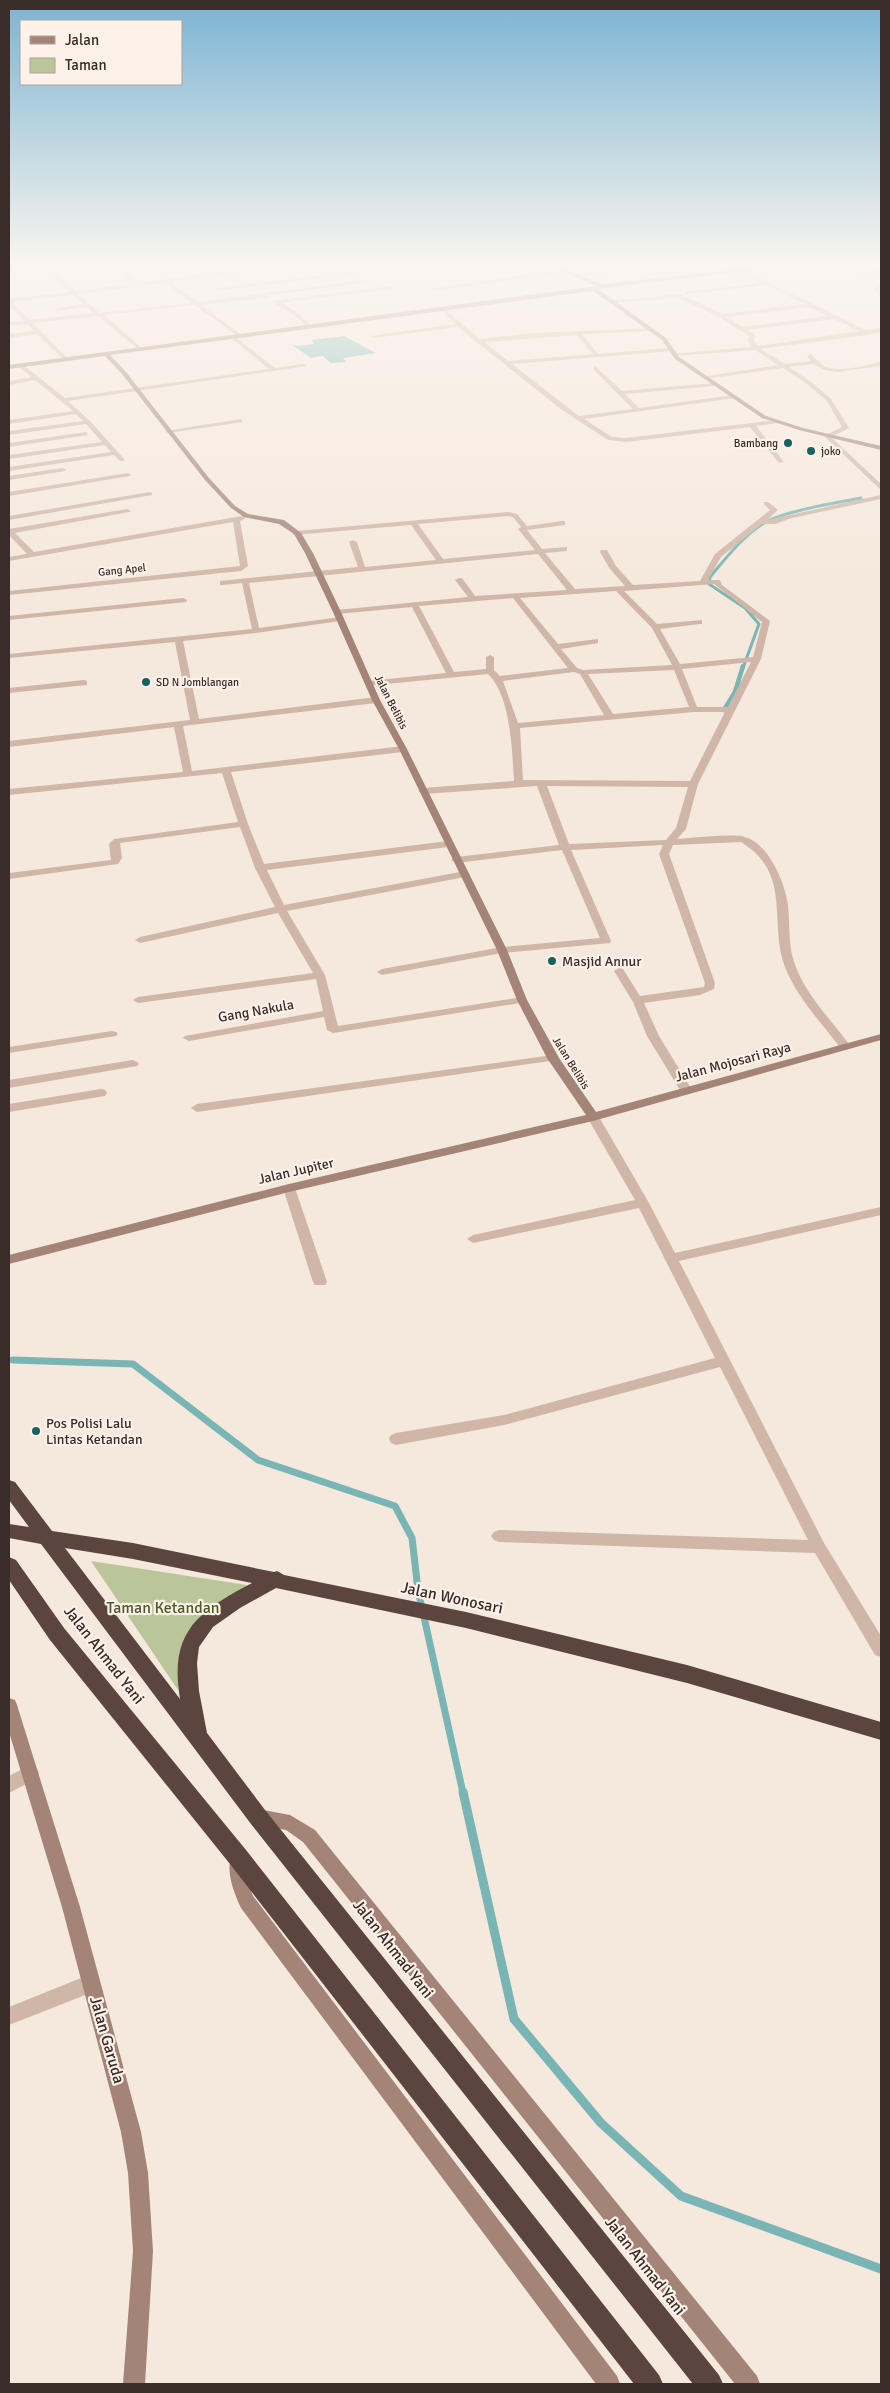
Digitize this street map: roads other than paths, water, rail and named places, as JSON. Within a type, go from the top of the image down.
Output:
[{"type":"highway","name":"Jalan Ahmad Yani","points":[[9,1487],[258,1817],[710,2384]]},
{"type":"highway","name":"Jalan Wonosari","points":[[9,1531],[133,1551],[277,1579],[366,1600],[466,1620],[687,1674],[881,1731]]},
{"type":"highway","name":"Jalan Ahmad Yani","points":[[9,1565],[57,1634],[238,1857],[650,2384]]},
{"type":"highway","points":[[197,1737],[186,1666],[191,1641],[198,1629],[210,1617],[277,1579]]},
{"type":"street","points":[[9,383],[37,378],[78,412],[122,460]]},
{"type":"street","name":"Jalan Belibis","points":[[127,378],[168,431],[222,496],[246,516],[280,522],[297,534],[309,553],[376,700],[403,749],[448,844],[465,874],[502,950],[522,1000],[553,1058],[593,1117]]},
{"type":"street","points":[[64,400],[221,378]]},
{"type":"street","points":[[526,378],[552,400],[610,439],[620,440],[776,422]]},
{"type":"street","points":[[605,378],[638,410]]},
{"type":"street","points":[[705,378],[733,397],[776,422],[881,448]]},
{"type":"street","points":[[801,378],[829,400],[846,428],[827,436]]},
{"type":"street","points":[[620,393],[714,384]]},
{"type":"street","points":[[579,418],[733,397]]},
{"type":"street","points":[[9,422],[78,412]]},
{"type":"street","points":[[168,431],[241,421]]},
{"type":"street","points":[[9,434],[88,422]]},
{"type":"street","points":[[752,425],[781,462]]},
{"type":"street","points":[[9,445],[86,434]]},
{"type":"street","points":[[827,436],[881,488]]},
{"type":"street","points":[[9,457],[104,444]]},
{"type":"street","points":[[9,469],[116,453]]},
{"type":"street","points":[[9,478],[75,468]]},
{"type":"street","points":[[9,494],[128,475]]},
{"type":"street","points":[[9,518],[150,494]]},
{"type":"street","points":[[765,521],[881,498]]},
{"type":"street","points":[[707,583],[718,556],[765,521],[774,510],[766,503]]},
{"type":"street","points":[[10,531],[127,511]]},
{"type":"street","points":[[297,534],[496,512],[515,515],[525,528]]},
{"type":"street","points":[[9,559],[236,520],[246,516]]},
{"type":"street","name":"Gang Apel","points":[[9,593],[237,570],[244,566],[236,520]]},
{"type":"street","points":[[413,522],[440,562]]},
{"type":"street","points":[[525,528],[562,523]]},
{"type":"street","points":[[525,528],[522,530],[542,552],[572,591]]},
{"type":"street","points":[[10,531],[32,555]]},
{"type":"street","points":[[353,542],[362,569]]},
{"type":"street","points":[[223,583],[564,549]]},
{"type":"street","points":[[604,552],[612,567],[630,588]]},
{"type":"street","points":[[459,580],[473,599]]},
{"type":"street","points":[[245,581],[256,631]]},
{"type":"street","points":[[9,656],[256,631],[338,615],[414,604],[572,591],[717,582],[718,586],[766,621],[757,659],[693,784],[681,829],[670,841],[664,854],[710,983],[709,989],[700,992],[642,999],[638,1002]]},
{"type":"street","points":[[618,589],[655,627],[677,667],[694,709]]},
{"type":"street","points":[[515,596],[578,671],[610,717]]},
{"type":"street","points":[[9,618],[184,600]]},
{"type":"street","points":[[414,604],[451,675]]},
{"type":"street","points":[[655,627],[699,622]]},
{"type":"street","points":[[178,638],[194,722]]},
{"type":"street","points":[[557,647],[595,642]]},
{"type":"street","points":[[490,657],[490,671],[498,679],[515,726],[519,783]]},
{"type":"street","points":[[498,679],[578,671],[677,667],[757,659]]},
{"type":"street","points":[[369,684],[490,671]]},
{"type":"street","points":[[9,691],[84,683]]},
{"type":"street","points":[[9,744],[376,700]]},
{"type":"street","points":[[515,726],[694,709],[731,710]]},
{"type":"street","points":[[178,725],[188,774]]},
{"type":"street","points":[[9,792],[226,770],[403,749]]},
{"type":"street","points":[[226,770],[242,824],[260,868],[281,909],[320,975],[333,1030],[522,1000]]},
{"type":"street","points":[[423,791],[519,783],[693,784]]},
{"type":"street","points":[[382,972],[502,950],[606,942],[565,847],[542,783]]},
{"type":"street","points":[[9,876],[115,862],[117,858],[114,844],[117,841],[242,824]]},
{"type":"street","points":[[456,860],[565,847],[670,841],[743,839],[754,844],[773,871],[783,903],[783,943],[792,970],[809,998],[845,1047]]},
{"type":"street","points":[[260,868],[448,844]]},
{"type":"street","points":[[140,940],[281,909],[465,874]]},
{"type":"street","points":[[619,971],[638,1002],[653,1036],[686,1090]]},
{"type":"street","points":[[138,1000],[320,975]]},
{"type":"street","name":"Gang Nakula","points":[[188,1038],[328,1013]]},
{"type":"street","points":[[9,1050],[112,1034]]},
{"type":"street","name":"Jalan Mojosari Raya","points":[[593,1117],[881,1037]]},
{"type":"street","points":[[197,1108],[553,1058]]},
{"type":"street","points":[[9,1084],[133,1064]]},
{"type":"street","points":[[9,1108],[100,1093]]},
{"type":"street","points":[[593,1117],[643,1203],[819,1546],[881,1650]]},
{"type":"street","name":"Jalan Jupiter","points":[[9,1260],[289,1188],[593,1117]]},
{"type":"street","points":[[289,1188],[320,1282]]},
{"type":"street","points":[[473,1239],[643,1203]]},
{"type":"street","points":[[671,1258],[881,1211]]},
{"type":"street","points":[[396,1439],[504,1420],[724,1361]]},
{"type":"street","points":[[498,1536],[819,1546]]},
{"type":"street","name":"Jalan Garuda","points":[[9,1705],[71,1907],[122,2093],[138,2173],[143,2251],[134,2384]]},
{"type":"street","points":[[9,1785],[30,1773]]},
{"type":"street","points":[[258,1817],[290,1823],[309,1836],[749,2384]]},
{"type":"street","points":[[238,1857],[241,1889],[247,1902],[609,2384]]},
{"type":"street","points":[[9,2016],[91,1983]]},
{"type":"waterway","points":[[743,668],[759,624],[745,608],[709,584],[710,577],[742,541],[764,523],[797,511],[861,498]]},
{"type":"waterway","points":[[724,710],[735,692],[743,666]]},
{"type":"waterway","points":[[13,1360],[133,1364],[258,1460],[395,1506],[412,1538],[418,1590],[463,1793]]},
{"type":"waterway","points":[[463,1792],[514,2019],[601,2123],[681,2196],[881,2269]]},
{"type":"place","name":"Bambang","points":[[788,443]]},
{"type":"place","name":"joko","points":[[811,451]]},
{"type":"place","name":"SD N Jomblangan","points":[[146,682]]},
{"type":"place","name":"Masjid Annur","points":[[552,961]]},
{"type":"place","name":"Pos Polisi Lalu Lintas Ketandan","points":[[36,1431]]},
{"type":"park label","name":"Taman Ketandan","points":[[163,1608]]}]
